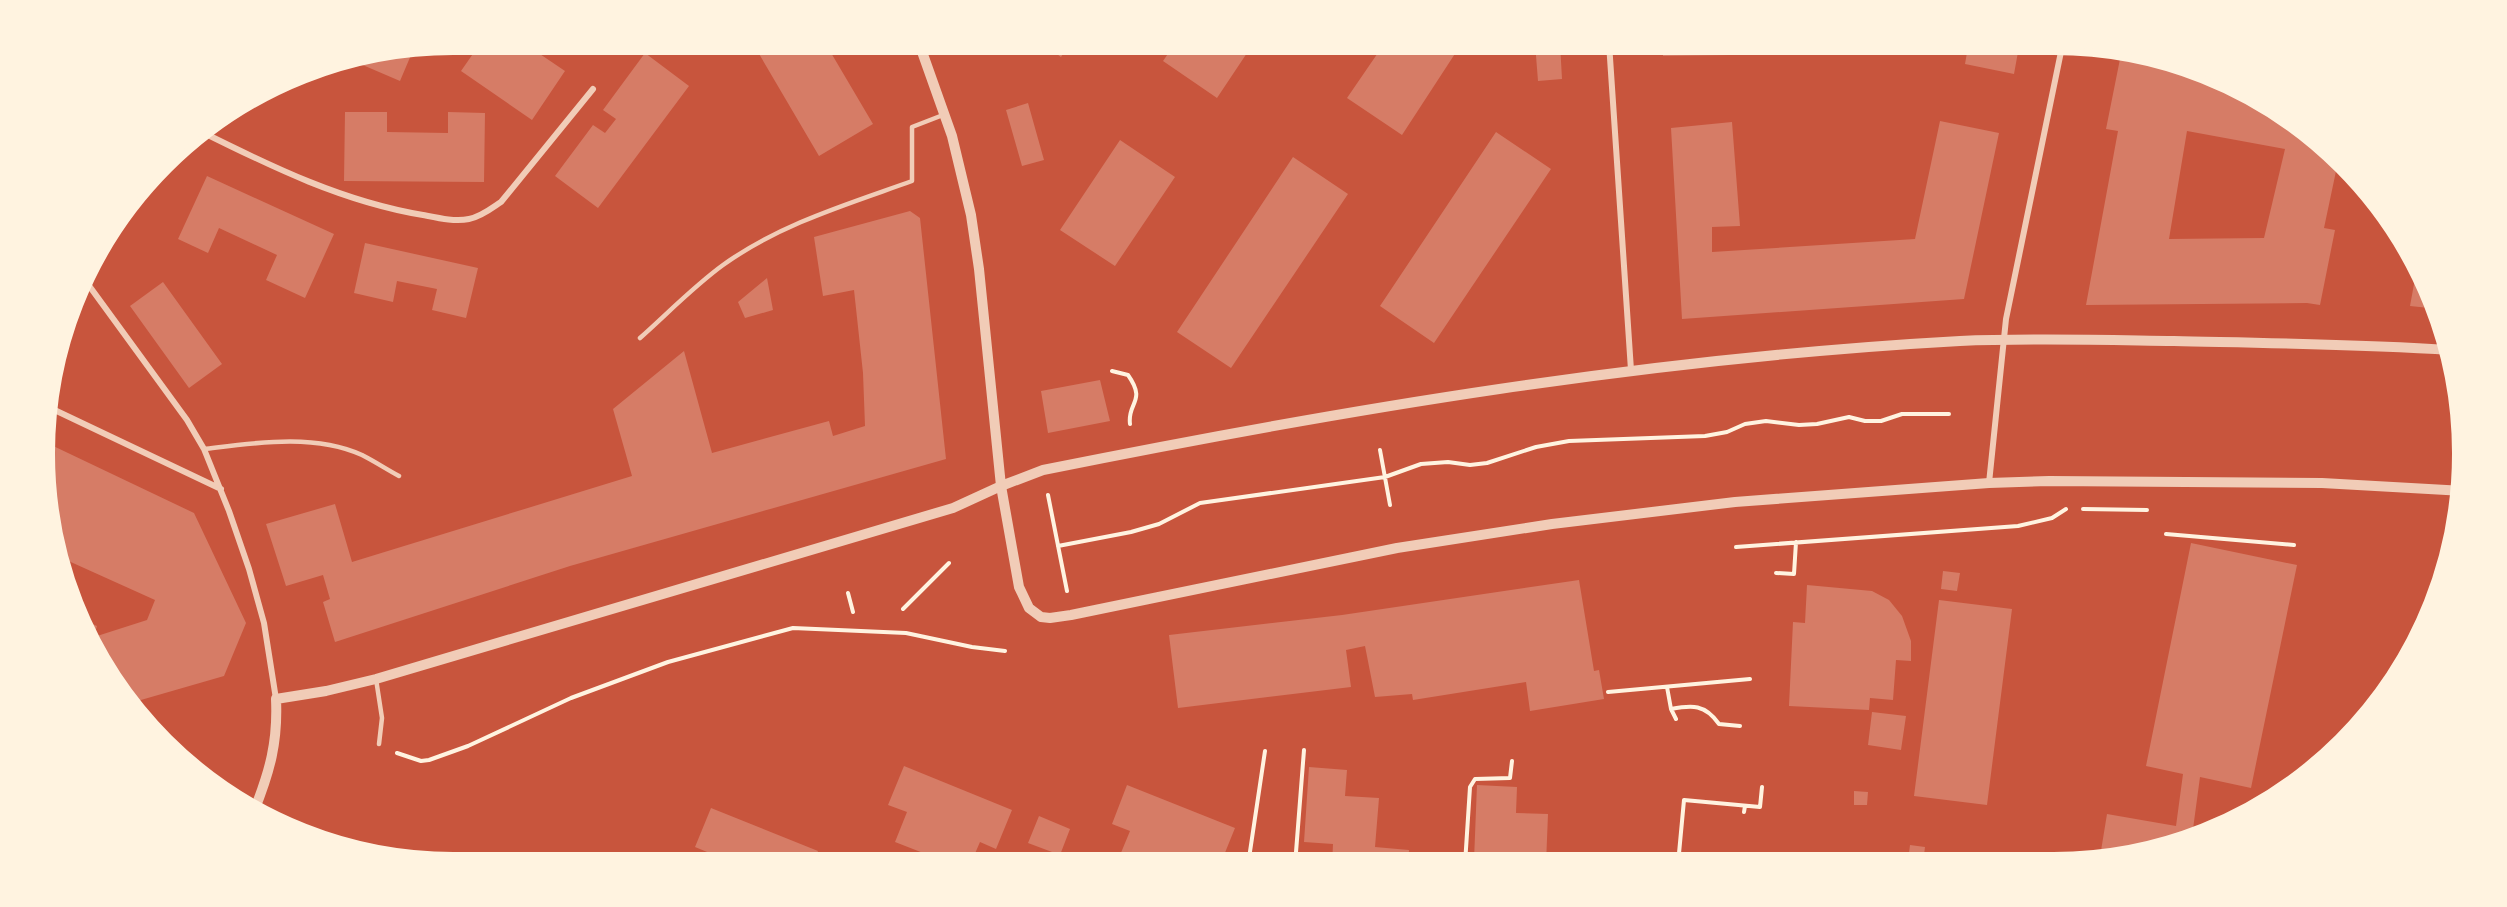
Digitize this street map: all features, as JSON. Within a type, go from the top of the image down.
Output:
[{"type":"street","points":[[922,51],[958,157],[977,251],[1001,486],[1019,587],[1034,613],[1050,618],[1397,548],[1552,525],[1735,502],[1989,483],[2049,481],[2322,483],[2454,490]]},
{"type":"street","points":[[1610,51],[1631,370]]},
{"type":"street","points":[[1989,483],[2011,291],[2061,51]]},
{"type":"street","points":[[207,134],[337,194],[392,210],[444,219],[469,219],[486,213],[501,202],[593,89]]},
{"type":"street","points":[[88,285],[187,420],[204,449],[221,489],[249,569],[264,623],[276,699],[273,756],[256,804]]},
{"type":"street","points":[[276,699],[326,691],[376,679],[953,508],[1043,470],[1374,407],[1631,370],[1842,350],[2004,340],[2352,344],[2442,349]]},
{"type":"street","points":[[53,409],[221,489]]},
{"type":"lane","points":[[640,338],[722,265],[774,234],[837,207],[912,181],[912,127],[945,114]]},
{"type":"lane","points":[[204,449],[268,442],[320,444],[360,454],[399,476]]},
{"type":"lane","points":[[376,679],[382,718],[379,744]]},
{"type":"path","points":[[1112,371],[1128,375],[1137,387],[1137,402],[1129,416],[1130,424]]},
{"type":"path","points":[[1058,546],[1159,525],[1200,503],[1385,477],[1421,464],[1487,463],[1536,447],[1569,441],[1705,435],[1727,432],[1745,424],[1766,420],[1799,425],[1849,417],[1865,422],[1881,422],[1902,414],[1949,414]]},
{"type":"path","points":[[1380,450],[1390,505]]},
{"type":"path","points":[[1048,495],[1068,598]]},
{"type":"path","points":[[1736,548],[2018,526],[2052,518],[2064,508],[2147,510]]},
{"type":"path","points":[[2166,534],[2294,545]]},
{"type":"path","points":[[1776,573],[1794,574],[1796,542]]},
{"type":"path","points":[[903,609],[949,563]]},
{"type":"path","points":[[848,593],[853,612]]},
{"type":"path","points":[[379,744],[406,758],[429,760],[468,746],[572,698],[668,662],[793,627],[906,633],[972,647],[1005,651]]},
{"type":"path","points":[[1608,692],[1750,679]]},
{"type":"path","points":[[1667,687],[1671,710],[1676,719]]},
{"type":"path","points":[[1671,710],[1698,706],[1713,715],[1719,723],[1740,726]]},
{"type":"path","points":[[1296,856],[1304,750]]},
{"type":"path","points":[[1249,856],[1265,751]]},
{"type":"path","points":[[1466,856],[1470,787],[1475,779],[1482,777],[1510,778],[1512,761]]},
{"type":"path","points":[[1679,856],[1684,800],[1760,807],[1762,787]]},
{"type":"path","points":[[1744,813],[1745,806]]},
{"type":"building","points":[[475,51],[535,51],[565,71],[532,120],[461,71]]},
{"type":"building","points":[[757,51],[830,51],[873,124],[819,156]]},
{"type":"building","points":[[1052,51],[1065,51],[1061,57]]},
{"type":"building","points":[[1170,51],[1248,51],[1217,98],[1163,61]]},
{"type":"building","points":[[1379,51],[1457,51],[1402,135],[1347,98]]},
{"type":"building","points":[[1536,51],[1560,51],[1562,79],[1538,81]]},
{"type":"building","points":[[1663,51],[1794,51],[1794,54],[1663,56]]},
{"type":"building","points":[[1967,51],[2018,51],[2014,74],[1965,64]]},
{"type":"building","points":[[412,53],[400,81],[358,63]]},
{"type":"building","points":[[645,53],[689,86],[598,208],[555,176],[593,125],[605,133],[616,119],[603,110]]},
{"type":"building","points":[[2120,57],[2183,72],[2232,93],[2277,119],[2319,151],[2337,168],[2324,228],[2335,230],[2320,305],[2307,303],[2086,305],[2118,131],[2106,129]],"holes":[[[2187,131],[2285,149],[2264,238],[2169,239]]]},
{"type":"building","points":[[1028,103],[1044,160],[1022,166],[1006,110]]},
{"type":"building","points":[[345,112],[387,112],[387,132],[448,133],[448,112],[485,113],[484,182],[344,181]]},
{"type":"building","points":[[1940,121],[1999,133],[1964,299],[1682,319],[1671,128],[1732,122],[1740,226],[1712,227],[1712,252],[1915,239]]},
{"type":"building","points":[[1496,132],[1551,169],[1434,343],[1380,306]]},
{"type":"building","points":[[1120,140],[1175,177],[1115,266],[1060,230]]},
{"type":"building","points":[[1293,157],[1348,194],[1231,368],[1177,332]]},
{"type":"building","points":[[207,176],[334,234],[305,298],[266,280],[277,255],[219,228],[208,253],[178,239]]},
{"type":"building","points":[[910,211],[920,218],[946,459],[570,566],[335,642],[323,602],[330,599],[323,575],[286,586],[266,524],[335,504],[352,562],[632,476],[613,409],[684,351],[712,453],[829,421],[833,436],[865,426],[863,373],[854,290],[823,296],[814,237]]},
{"type":"building","points":[[365,243],[478,268],[466,318],[432,310],[437,289],[397,281],[393,302],[354,293]]},
{"type":"building","points":[[767,278],[773,310],[745,318],[738,302]]},
{"type":"building","points":[[2415,278],[2429,308],[2410,306]]},
{"type":"building","points":[[163,282],[222,364],[189,388],[130,306]]},
{"type":"building","points":[[1100,380],[1110,421],[1048,433],[1041,391]]},
{"type":"building","points":[[51,445],[194,513],[246,623],[224,676],[136,701],[95,637],[147,620],[155,600],[65,560],[54,506]]},
{"type":"building","points":[[2191,543],[2297,565],[2251,788],[2200,777],[2193,829],[2196,830],[2158,842],[2101,853],[2107,814],[2176,826],[2183,774],[2146,766]]},
{"type":"building","points":[[1943,571],[1960,573],[1957,591],[1941,589]]},
{"type":"building","points":[[1579,580],[1594,671],[1599,670],[1604,699],[1530,711],[1526,682],[1413,700],[1412,694],[1375,697],[1365,646],[1346,650],[1351,687],[1178,708],[1169,635],[1342,615]]},
{"type":"building","points":[[1807,585],[1872,591],[1889,600],[1902,616],[1911,641],[1911,661],[1896,660],[1893,700],[1870,698],[1869,710],[1789,706],[1793,622],[1805,623]]},
{"type":"building","points":[[1939,600],[2012,609],[1987,805],[1914,796]]},
{"type":"building","points":[[89,622],[97,626],[95,635]]},
{"type":"building","points":[[1872,712],[1906,716],[1901,750],[1868,745]]},
{"type":"building","points":[[904,766],[1012,810],[996,849],[980,842],[974,856],[931,856],[895,842],[907,812],[888,805]]},
{"type":"building","points":[[1309,767],[1347,770],[1345,796],[1379,798],[1375,847],[1409,850],[1409,856],[1332,856],[1333,844],[1304,842]]},
{"type":"building","points":[[1127,785],[1235,828],[1224,856],[1120,856],[1130,831],[1112,824]]},
{"type":"building","points":[[1477,785],[1517,787],[1516,813],[1548,814],[1546,856],[1474,856]]},
{"type":"building","points":[[1854,791],[1868,792],[1867,805],[1854,805]]},
{"type":"building","points":[[711,808],[818,851],[816,856],[711,856],[712,854],[695,847]]},
{"type":"building","points":[[1039,816],[1070,829],[1060,855],[1028,843]]},
{"type":"building","points":[[1910,845],[1925,847],[1924,856],[1909,856]]}]
